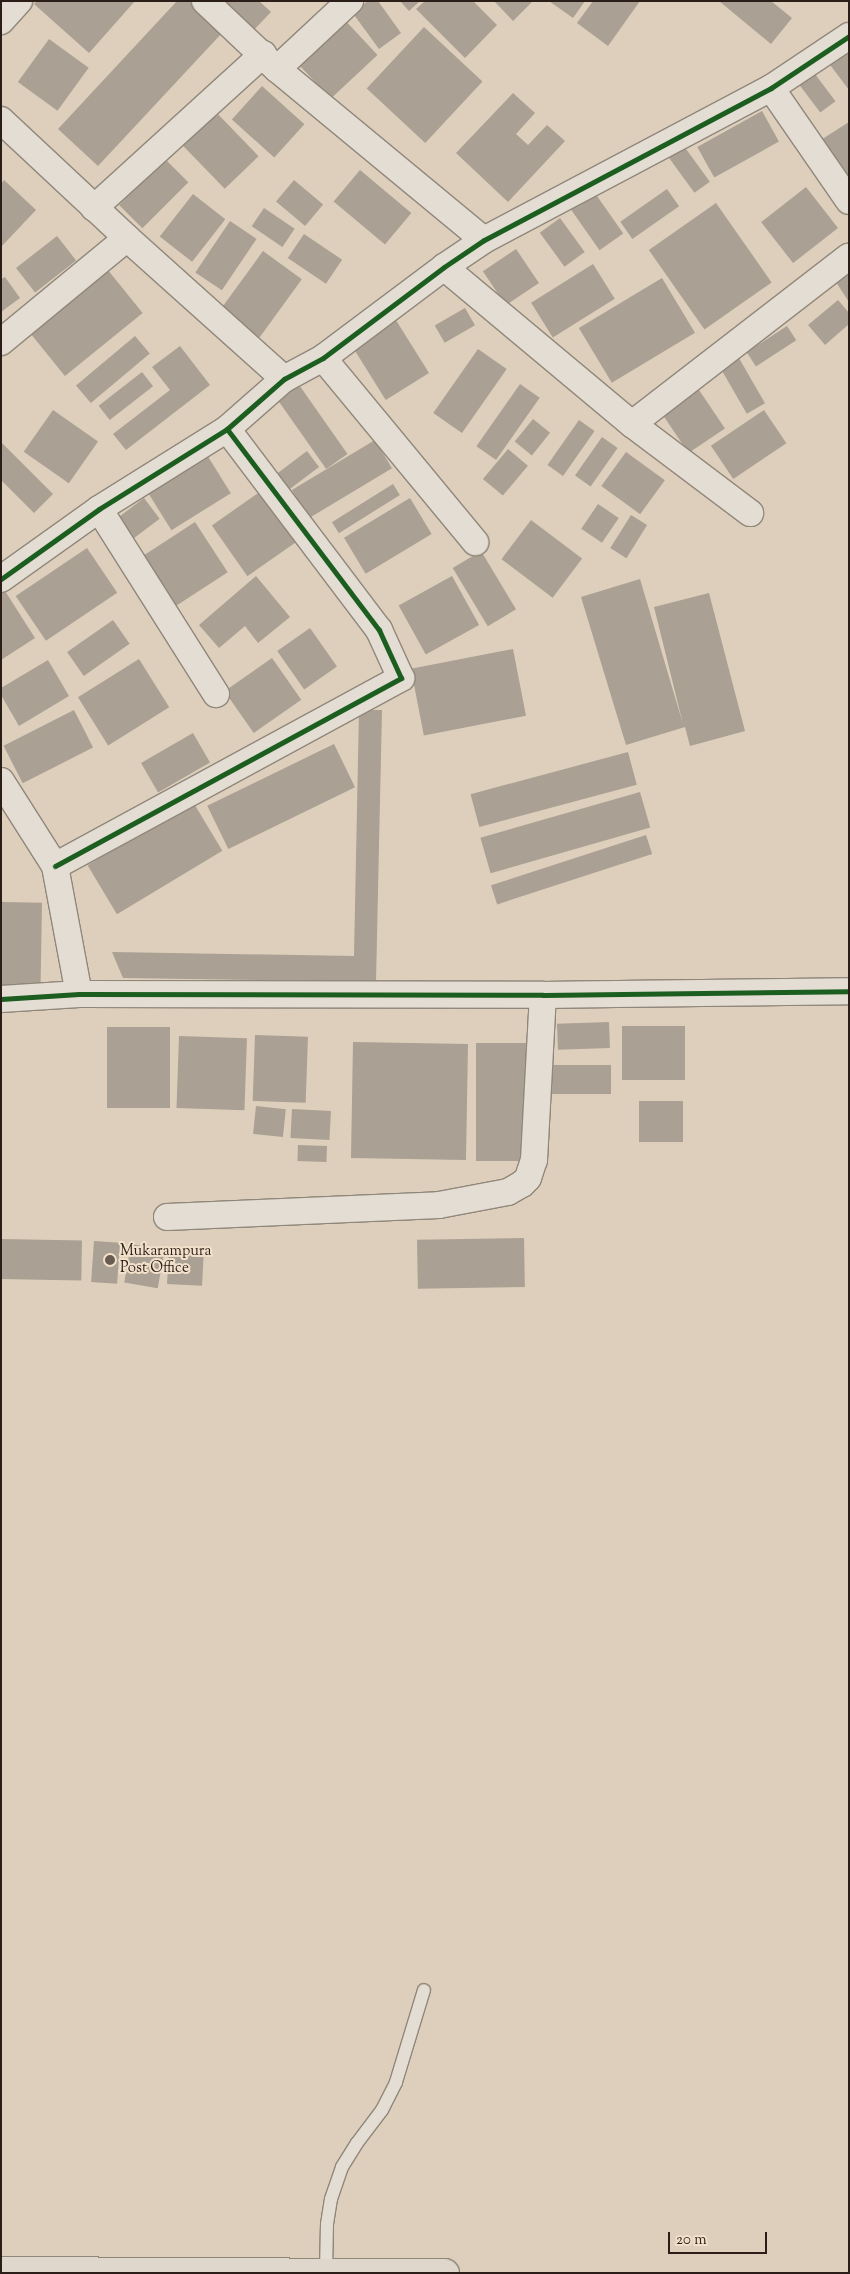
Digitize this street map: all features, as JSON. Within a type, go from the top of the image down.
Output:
[{"type":"main road","points":[[1,2271],[445,2273]]},
{"type":"street","points":[[1,21],[19,1]]},
{"type":"street","points":[[205,1],[270,62],[484,240]]},
{"type":"street","points":[[94,208],[270,62],[350,1]]},
{"type":"street","points":[[1,579],[99,509],[226,429],[284,379],[323,358],[444,267],[484,240],[771,88],[849,36]]},
{"type":"street","points":[[771,88],[849,201]]},
{"type":"street","points":[[1,120],[94,208],[284,379]]},
{"type":"street","points":[[1,342],[127,238]]},
{"type":"street","points":[[632,424],[849,256]]},
{"type":"street","points":[[444,267],[632,424],[750,514]]},
{"type":"street","points":[[323,358],[475,542]]},
{"type":"street","points":[[56,866],[401,678],[379,630],[226,429]]},
{"type":"street","points":[[99,509],[216,694]]},
{"type":"street","points":[[1,781],[56,866],[79,994]]},
{"type":"street","points":[[1,999],[79,994],[543,995],[849,991]]},
{"type":"street","points":[[166,1216],[439,1205],[508,1192],[522,1184],[528,1178],[534,1160],[543,995]]},
{"type":"lane","points":[[326,2271],[327,2224],[331,2199],[342,2167],[382,2110],[396,2082],[424,1990]]},
{"type":"building","points":[[37,1],[135,1],[89,53],[34,4]]},
{"type":"building","points":[[177,1],[189,1],[222,33],[98,166],[58,129]]},
{"type":"building","points":[[217,1],[259,1],[271,12],[251,33]]},
{"type":"building","points":[[368,1],[378,1],[401,33],[379,49],[352,12]]},
{"type":"building","points":[[400,1],[420,1],[409,11]]},
{"type":"building","points":[[425,1],[473,1],[497,25],[465,58],[416,9]]},
{"type":"building","points":[[494,1],[533,1],[513,21]]},
{"type":"building","points":[[549,1],[585,1],[573,18]]},
{"type":"building","points":[[593,1],[640,1],[608,46],[577,23]]},
{"type":"building","points":[[719,1],[771,1],[792,18],[771,44]]},
{"type":"building","points":[[342,17],[377,55],[331,99],[295,61]]},
{"type":"building","points":[[424,27],[483,82],[425,143],[367,88]]},
{"type":"building","points":[[49,39],[89,68],[57,111],[18,82]]},
{"type":"building","points":[[849,47],[849,90],[828,62]]},
{"type":"building","points":[[812,70],[835,101],[820,113],[797,81]]},
{"type":"building","points":[[262,86],[304,124],[274,158],[232,119]]},
{"type":"building","points":[[513,93],[535,113],[516,134],[528,145],[547,125],[565,141],[508,202],[456,153]]},
{"type":"building","points":[[212,108],[259,156],[225,189],[178,141]]},
{"type":"building","points":[[762,111],[779,142],[714,177],[697,147]]},
{"type":"building","points":[[849,122],[849,181],[816,143]]},
{"type":"building","points":[[681,142],[710,182],[694,193],[666,153]]},
{"type":"building","points":[[165,159],[188,182],[142,228],[119,205]]},
{"type":"building","points":[[360,170],[411,213],[385,244],[334,201]]},
{"type":"building","points":[[4,180],[36,210],[1,247],[1,184]]},
{"type":"building","points":[[294,180],[323,204],[305,226],[276,201]]},
{"type":"building","points":[[590,186],[623,234],[600,250],[566,203]]},
{"type":"building","points":[[806,187],[838,228],[793,263],[761,222]]},
{"type":"building","points":[[667,189],[679,206],[632,239],[620,222]]},
{"type":"building","points":[[193,194],[225,219],[192,262],[160,237]]},
{"type":"building","points":[[716,203],[772,282],[704,329],[649,250]]},
{"type":"building","points":[[264,208],[295,229],[282,247],[252,226]]},
{"type":"building","points":[[560,218],[585,252],[564,267],[540,233]]},
{"type":"building","points":[[230,221],[257,239],[222,290],[195,272]]},
{"type":"building","points":[[304,234],[342,260],[326,284],[288,258]]},
{"type":"building","points":[[57,236],[76,260],[35,292],[16,268]]},
{"type":"building","points":[[516,249],[539,283],[506,305],[483,271]]},
{"type":"building","points":[[263,251],[302,279],[260,337],[221,309]]},
{"type":"building","points":[[849,261],[849,302],[830,273]]},
{"type":"building","points":[[103,264],[143,313],[65,376],[25,327]]},
{"type":"building","points":[[593,264],[615,299],[553,337],[531,303]]},
{"type":"building","points":[[5,277],[20,298],[1,312],[1,279]]},
{"type":"building","points":[[662,278],[695,333],[612,383],[579,328]]},
{"type":"building","points":[[838,300],[849,313],[849,324],[825,345],[808,325]]},
{"type":"building","points":[[465,308],[475,325],[445,343],[435,326]]},
{"type":"building","points":[[394,317],[429,373],[386,400],[351,344]]},
{"type":"building","points":[[787,326],[796,340],[756,366],[747,352]]},
{"type":"building","points":[[135,336],[150,354],[91,403],[76,385]]},
{"type":"building","points":[[180,346],[210,385],[126,450],[113,434],[170,390],[152,367]]},
{"type":"building","points":[[478,349],[507,369],[462,433],[433,413]]},
{"type":"building","points":[[736,353],[765,403],[747,414],[718,364]]},
{"type":"building","points":[[142,372],[153,386],[110,420],[99,406]]},
{"type":"building","points":[[297,382],[347,454],[326,469],[276,397]]},
{"type":"building","points":[[520,384],[540,398],[496,460],[476,446]]},
{"type":"building","points":[[697,387],[725,428],[688,453],[661,412]]},
{"type":"building","points":[[53,410],[98,442],[69,483],[24,452]]},
{"type":"building","points":[[764,410],[786,443],[733,479],[711,446]]},
{"type":"building","points":[[533,419],[550,433],[532,455],[515,442]]},
{"type":"building","points":[[579,420],[595,431],[563,476],[547,465]]},
{"type":"building","points":[[602,437],[618,448],[591,486],[575,476]]},
{"type":"building","points":[[375,440],[392,468],[309,518],[292,490]]},
{"type":"building","points":[[1,442],[53,494],[34,513],[1,480]]},
{"type":"building","points":[[508,449],[528,466],[503,496],[483,479]]},
{"type":"building","points":[[307,451],[319,467],[284,493],[272,477]]},
{"type":"building","points":[[626,452],[665,480],[640,514],[601,486]]},
{"type":"building","points":[[207,455],[231,493],[171,530],[148,492]]},
{"type":"building","points":[[393,484],[400,495],[339,533],[332,522]]},
{"type":"building","points":[[261,491],[297,542],[247,576],[212,525]]},
{"type":"building","points":[[144,498],[160,519],[126,544],[110,523]]},
{"type":"building","points":[[410,498],[432,534],[366,574],[344,538]]},
{"type":"building","points":[[598,504],[619,518],[602,543],[581,529]]},
{"type":"building","points":[[631,515],[647,525],[626,558],[610,548]]},
{"type":"building","points":[[531,520],[582,559],[553,598],[502,559]]},
{"type":"building","points":[[195,522],[228,572],[173,608],[140,557]]},
{"type":"building","points":[[87,548],[117,593],[46,641],[16,596]]},
{"type":"building","points":[[481,551],[516,609],[488,626],[453,568]]},
{"type":"building","points":[[256,576],[290,617],[258,643],[245,626],[219,648],[199,625]]},
{"type":"building","points":[[452,576],[479,625],[426,655],[399,606]]},
{"type":"building","points":[[640,579],[683,724],[654,607],[709,593],[745,731],[690,746],[685,727],[626,745],[581,597]]},
{"type":"building","points":[[5,591],[35,638],[1,660],[1,593]]},
{"type":"building","points":[[113,620],[130,644],[84,676],[67,652]]},
{"type":"building","points":[[310,628],[337,667],[304,689],[277,651]]},
{"type":"building","points":[[513,649],[526,716],[424,736],[411,669]]},
{"type":"building","points":[[272,658],[301,700],[254,733],[224,691]]},
{"type":"building","points":[[139,659],[169,707],[108,745],[78,697]]},
{"type":"building","points":[[48,660],[69,696],[19,726],[1,695],[1,688]]},
{"type":"building","points":[[74,710],[93,747],[23,783],[4,746]]},
{"type":"building","points":[[359,710],[382,710],[376,982],[123,978],[112,952],[354,956]]},
{"type":"building","points":[[193,733],[210,762],[158,792],[141,763]]},
{"type":"building","points":[[334,744],[355,787],[228,849],[207,806]]},
{"type":"building","points":[[628,752],[637,785],[479,827],[471,794]]},
{"type":"building","points":[[640,792],[650,828],[491,873],[480,838]]},
{"type":"building","points":[[193,802],[222,851],[117,914],[88,865]]},
{"type":"building","points":[[646,835],[652,854],[497,904],[491,885]]},
{"type":"building","points":[[1,902],[42,903],[40,989],[1,988]]},
{"type":"building","points":[[609,1022],[610,1048],[558,1050],[557,1024]]},
{"type":"building","points":[[622,1026],[685,1026],[685,1080],[622,1080]]},
{"type":"building","points":[[107,1027],[170,1027],[170,1108],[107,1108]]},
{"type":"building","points":[[255,1035],[308,1037],[306,1103],[253,1101]]},
{"type":"building","points":[[179,1036],[247,1038],[244,1110],[176,1108]]},
{"type":"building","points":[[353,1042],[468,1044],[466,1160],[351,1158]]},
{"type":"building","points":[[476,1043],[528,1043],[528,1161],[476,1161]]},
{"type":"building","points":[[551,1065],[611,1065],[611,1094],[551,1094]]},
{"type":"building","points":[[639,1101],[683,1101],[683,1142],[639,1142]]},
{"type":"building","points":[[256,1106],[286,1109],[283,1137],[253,1134]]},
{"type":"building","points":[[292,1109],[331,1111],[329,1140],[290,1138]]},
{"type":"building","points":[[298,1145],[327,1146],[326,1162],[297,1161]]},
{"type":"building","points":[[524,1238],[525,1287],[418,1289],[417,1240]]},
{"type":"building","points":[[1,1239],[82,1240],[81,1280],[1,1279]]},
{"type":"building","points":[[94,1241],[120,1243],[117,1284],[91,1282]]},
{"type":"building","points":[[131,1244],[164,1250],[158,1288],[124,1282]]},
{"type":"building","points":[[169,1247],[204,1249],[202,1286],[167,1284]]},
{"type":"cycle path","points":[[1,579],[99,509],[227,429],[284,379],[323,358],[444,267],[484,240],[771,88],[849,36]]},
{"type":"cycle path","points":[[55,866],[401,678],[379,630],[227,429]]},
{"type":"cycle path","points":[[1,999],[79,994],[543,995],[849,991]]},
{"type":"place","name":"Mukarampura Post Office","points":[[110,1260]]}]
